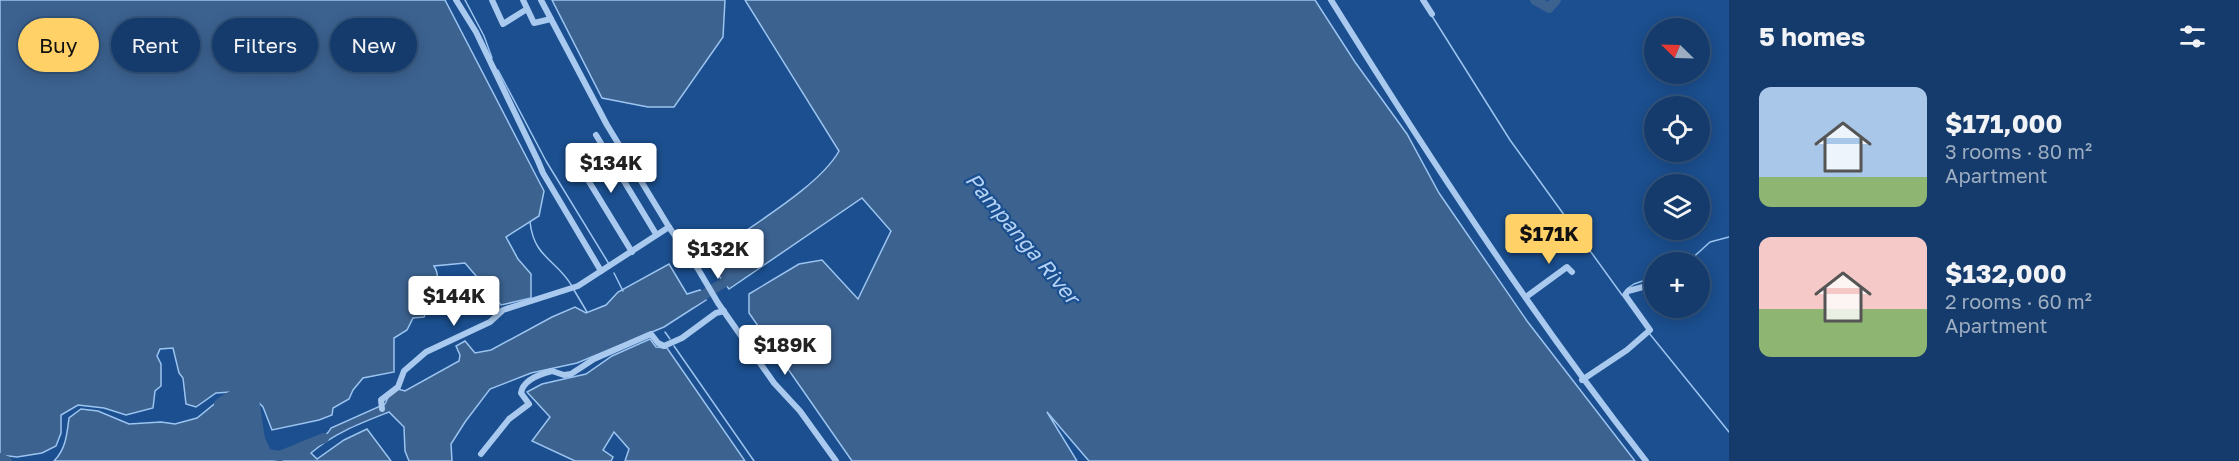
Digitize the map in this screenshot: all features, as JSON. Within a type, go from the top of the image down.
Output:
[{"type":"street","points":[[456,0],[476,32],[543,173],[601,271]]},
{"type":"street","points":[[492,0],[503,24],[527,9]]},
{"type":"street","points":[[523,0],[534,23],[551,19]]},
{"type":"street","points":[[541,0],[607,125],[669,227],[774,383],[800,411],[836,461]]},
{"type":"street","points":[[1331,0],[1464,209],[1582,380],[1646,461]]},
{"type":"street","points":[[1423,0],[1432,14]]},
{"type":"street","points":[[596,135],[656,234]]},
{"type":"street","points":[[569,149],[632,252]]},
{"type":"street","points":[[381,406],[381,400],[400,384],[404,371],[426,352],[490,322],[503,310],[578,286],[669,227]]},
{"type":"street","points":[[1526,297],[1567,267],[1572,272]]},
{"type":"street","points":[[1582,380],[1627,350],[1650,330],[1625,295],[1628,291],[1643,287]]},
{"type":"street","points":[[481,454],[509,419],[529,404],[521,393],[522,388],[528,382],[552,371],[564,375],[571,374],[594,359],[651,334],[658,343],[664,346],[676,341],[716,313],[724,311]]},
{"type":"water","points":[[0,0],[445,0],[544,191],[539,216],[506,237],[518,259],[531,274],[531,298],[501,305],[465,263],[434,266],[438,278],[437,285],[424,317],[413,318],[407,330],[394,338],[394,372],[363,378],[349,399],[333,408],[332,415],[272,430],[263,407],[247,391],[216,393],[196,407],[186,404],[183,378],[179,373],[173,348],[160,349],[157,356],[161,364],[161,386],[155,391],[153,408],[126,415],[104,408],[78,405],[61,415],[61,433],[56,446],[42,453],[17,457],[0,455]]},
{"type":"water","points":[[552,0],[725,0],[723,37],[674,107],[648,107],[602,98]]},
{"type":"water","name":"Pampanga River","points":[[745,0],[1315,0],[1355,62],[1407,134],[1439,193],[1527,321],[1635,461],[1089,461],[1047,412],[1077,461],[852,461],[749,313],[749,294],[799,264],[822,260],[858,299],[891,231],[862,198],[729,289],[716,272],[726,262],[724,246],[803,190],[830,164],[839,151]]},
{"type":"water","points":[[669,264],[687,294],[700,290],[706,300],[664,327],[577,363],[531,373],[490,389],[451,444],[452,461],[409,461],[405,451],[404,427],[389,412],[338,434],[311,453],[317,459],[344,440],[367,429],[391,461],[54,461],[67,435],[69,418],[81,409],[98,411],[129,424],[161,422],[175,424],[197,418],[218,401],[240,393],[254,401],[263,455],[276,459],[284,458],[315,443],[331,428],[385,404],[390,393],[398,389],[405,391],[459,361],[460,355],[456,346],[465,341],[475,353],[491,350],[575,307],[586,313],[606,305],[618,292]]},
{"type":"water","points":[[650,339],[656,347],[667,348],[745,461],[625,461],[629,449],[614,432],[603,450],[613,457],[611,461],[575,461],[532,441],[550,417],[527,392],[542,384],[586,374],[612,356]]},
{"type":"waterway","points":[[465,0],[484,36],[492,58]]},
{"type":"waterway","points":[[1535,0],[1549,8],[1556,0]]},
{"type":"waterway","points":[[1432,16],[1510,140],[1622,295]]},
{"type":"waterway","points":[[498,70],[546,161],[609,264]]},
{"type":"waterway","points":[[530,222],[532,234],[541,251],[572,286]]},
{"type":"waterway","points":[[1699,252],[1710,242],[1729,237]]},
{"type":"waterway","points":[[614,273],[623,291]]},
{"type":"waterway","points":[[692,302],[728,280],[733,273]]},
{"type":"waterway","points":[[1628,288],[1644,280]]},
{"type":"waterway","points":[[574,290],[587,312]]},
{"type":"waterway","points":[[665,332],[670,339]]},
{"type":"waterway","points":[[1649,333],[1729,432]]},
{"type":"waterway","points":[[674,346],[754,461]]},
{"type":"waterway","points":[[219,404],[236,394],[244,394],[254,399],[260,439],[267,454],[280,456],[324,438]]},
{"type":"waterway","points":[[278,461],[280,456]]},
{"type":"waterway","points":[[0,458],[7,461]]}]
